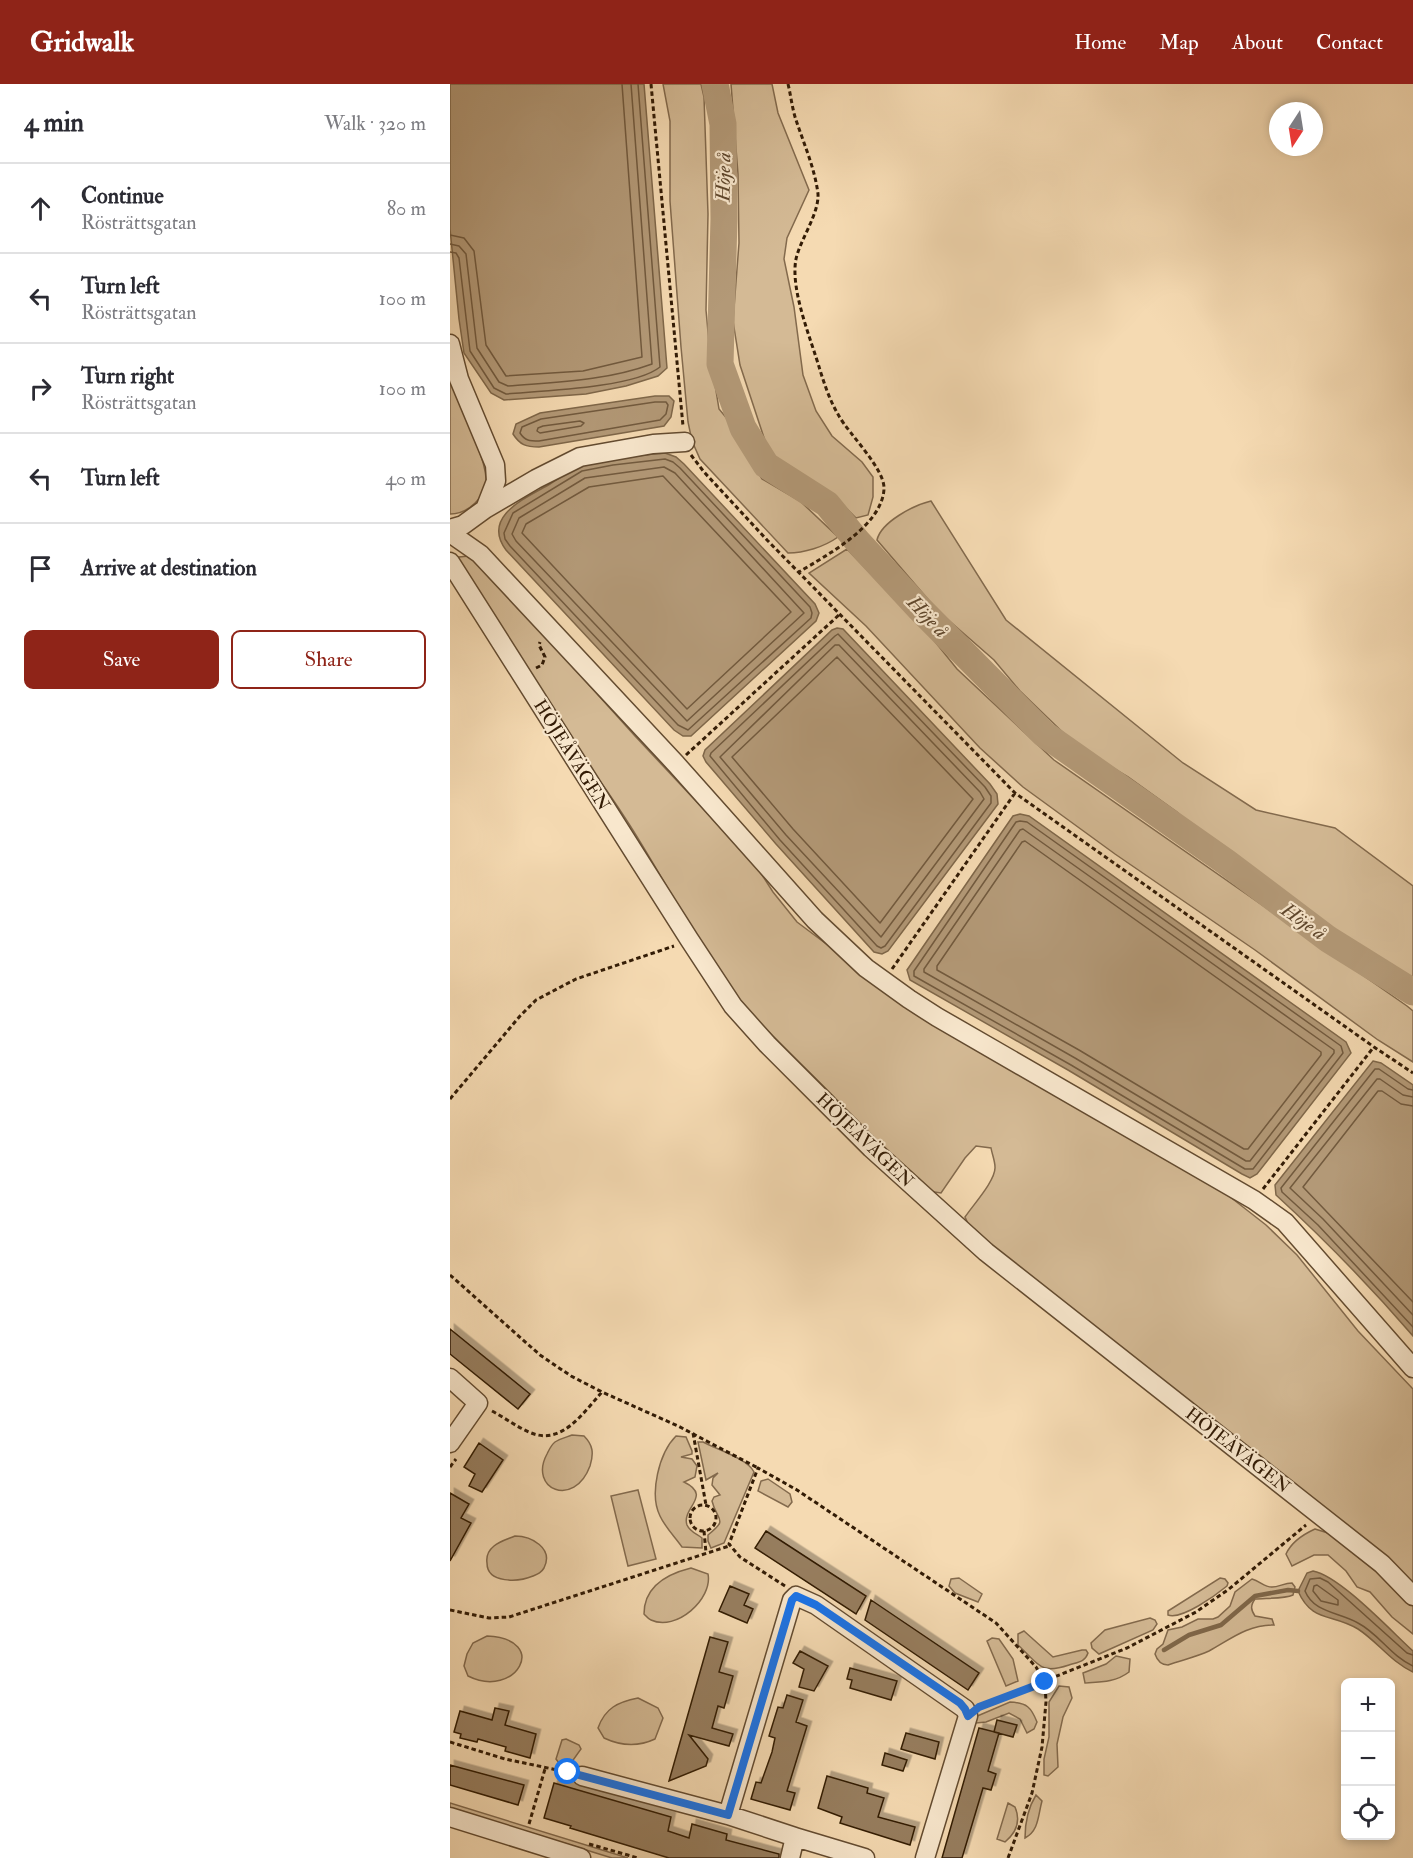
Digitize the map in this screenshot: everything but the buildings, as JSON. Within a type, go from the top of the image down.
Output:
[{"type":"street","points":[[450,344],[459,379],[495,465],[496,481],[485,509]]},
{"type":"street","points":[[685,442],[653,444],[580,457],[536,479],[485,509],[464,525],[450,531],[480,554],[676,764],[815,920],[866,968],[937,1017],[1254,1200],[1285,1222],[1413,1368]]},
{"type":"street","name":"HÖJEÅVÄGEN","points":[[450,562],[733,1006],[767,1044],[871,1148],[986,1252],[1382,1564],[1413,1596]]},
{"type":"street","points":[[450,1378],[478,1402],[450,1443]]},
{"type":"street","points":[[728,1815],[792,1600],[796,1596],[816,1605],[960,1703],[965,1709],[968,1716],[925,1858]]},
{"type":"street","points":[[582,1776],[728,1815],[865,1858]]},
{"type":"street","points":[[450,1817],[583,1850]]},
{"type":"street","points":[[790,1858],[795,1837]]},
{"type":"path","points":[[651,84],[685,442],[693,458],[799,572],[1015,793],[1413,1073]]},
{"type":"path","points":[[788,84],[818,196],[808,232],[796,259],[796,293],[829,398],[840,419],[874,464],[884,487],[879,508],[872,518],[836,550],[799,572]]},
{"type":"path","points":[[676,764],[840,614]]},
{"type":"path","points":[[524,677],[542,665],[545,657],[538,645],[540,638],[551,630]]},
{"type":"path","points":[[884,981],[1015,793]]},
{"type":"path","points":[[450,1099],[536,1000],[576,980],[689,939]]},
{"type":"path","points":[[1254,1200],[1374,1047]]},
{"type":"path","points":[[450,1275],[540,1355],[602,1392],[693,1433],[758,1468],[805,1496],[996,1623],[1036,1667],[1045,1682],[1046,1702],[1042,1748],[1032,1793],[1008,1858]]},
{"type":"path","points":[[478,1402],[530,1433],[544,1437],[555,1436],[567,1429],[602,1392]]},
{"type":"path","points":[[693,1433],[706,1505]]},
{"type":"path","points":[[729,1546],[758,1468]]},
{"type":"path","points":[[706,1505],[713,1510],[716,1519],[712,1527],[704,1531],[693,1527],[690,1515],[698,1506],[706,1505]]},
{"type":"path","points":[[968,1716],[979,1707],[1127,1648],[1196,1612],[1229,1589],[1319,1514]]},
{"type":"path","points":[[704,1531],[706,1553]]},
{"type":"path","points":[[450,1610],[489,1618],[508,1617],[729,1546]]},
{"type":"path","points":[[729,1546],[740,1557],[778,1580],[796,1596]]},
{"type":"path","points":[[450,1742],[505,1760],[582,1776]]},
{"type":"path","points":[[538,1827],[528,1824],[545,1769]]},
{"type":"path","points":[[583,1850],[638,1858]]},
{"type":"shaded area","points":[[663,84],[701,84],[704,97],[708,214],[706,310],[719,409],[733,426],[762,479],[800,501],[838,537],[814,549],[788,553],[700,459],[692,441],[681,347],[670,201],[670,121]]},
{"type":"shaded area","points":[[731,84],[772,84],[778,113],[809,190],[787,238],[784,259],[794,307],[803,375],[816,411],[832,436],[862,462],[873,477],[873,497],[868,515],[856,518],[831,493],[808,480],[782,470],[772,462],[740,365],[733,321],[739,243],[738,174]]},
{"type":"shaded area","points":[[450,371],[482,459],[486,478],[480,498],[470,508],[450,514]]},
{"type":"shaded area","points":[[931,501],[1006,620],[1183,763],[1256,810],[1335,828],[1413,886],[1413,981],[1361,949],[1216,847],[1177,812],[1128,777],[1078,747],[1020,691],[994,660],[938,611],[877,540],[891,521],[907,510]]},
{"type":"shaded area","points":[[847,549],[928,633],[957,669],[1054,760],[1413,1011],[1413,1062],[1378,1040],[1255,950],[1115,854],[1023,787],[980,748],[866,626],[809,573]]},
{"type":"shaded area","points":[[469,556],[491,576],[635,736],[755,864],[773,892],[797,922],[868,980],[1220,1189],[1266,1225],[1297,1255],[1358,1331],[1413,1389],[1413,1586],[971,1230],[965,1217],[992,1179],[995,1165],[991,1148],[976,1146],[941,1193],[928,1191],[842,1111],[834,1097],[752,1014],[709,958],[615,802],[579,754],[458,565],[459,557]]},
{"type":"shaded area","points":[[572,1435],[584,1436],[591,1446],[590,1466],[583,1479],[574,1487],[564,1490],[555,1489],[548,1485],[543,1477],[543,1466],[554,1443]]},
{"type":"shaded area","points":[[676,1436],[686,1437],[692,1451],[692,1454],[681,1457],[692,1459],[697,1466],[695,1477],[684,1482],[696,1492],[686,1519],[692,1531],[702,1538],[702,1548],[682,1547],[660,1516],[657,1507],[655,1497],[658,1474],[665,1453]]},
{"type":"shaded area","points":[[698,1442],[703,1442],[739,1459],[751,1467],[754,1472],[724,1543],[711,1548],[708,1535],[720,1522],[712,1501],[714,1497],[720,1495],[712,1485],[713,1478],[718,1473],[706,1480]]},
{"type":"shaded area","points":[[768,1479],[790,1494],[792,1502],[788,1507],[758,1491],[761,1481]]},
{"type":"shaded area","points":[[638,1490],[656,1559],[628,1566],[611,1496]]},
{"type":"shaded area","points":[[1315,1529],[1328,1533],[1413,1604],[1413,1634],[1392,1617],[1370,1592],[1357,1587],[1346,1571],[1328,1555],[1314,1555],[1292,1566],[1286,1554],[1288,1550],[1298,1539]]},
{"type":"shaded area","points":[[515,1536],[528,1538],[539,1544],[546,1555],[544,1568],[527,1578],[505,1580],[498,1578],[488,1570],[488,1553],[496,1544]]},
{"type":"shaded area","points":[[691,1568],[708,1574],[708,1584],[699,1603],[691,1611],[671,1621],[661,1622],[648,1618],[644,1614],[645,1604],[658,1583]]},
{"type":"shaded area","points":[[959,1578],[982,1594],[978,1602],[955,1593],[949,1586],[951,1579]]},
{"type":"shaded area","points":[[1220,1578],[1225,1579],[1228,1583],[1215,1595],[1182,1614],[1168,1615],[1168,1611]]},
{"type":"shaded area","points":[[1252,1579],[1269,1587],[1292,1583],[1295,1587],[1293,1595],[1253,1601],[1252,1608],[1255,1616],[1272,1619],[1274,1625],[1247,1630],[1209,1651],[1168,1665],[1158,1660],[1155,1654],[1163,1644],[1168,1630],[1182,1627],[1198,1619],[1218,1617],[1230,1606],[1235,1592]]},
{"type":"shaded area","points":[[1150,1618],[1157,1624],[1153,1630],[1099,1654],[1092,1648],[1091,1643],[1105,1630]]},
{"type":"shaded area","points":[[1024,1631],[1053,1657],[1082,1650],[1088,1653],[1083,1660],[1078,1662],[1059,1668],[1045,1668],[1035,1662],[1018,1645],[1018,1634]]},
{"type":"shaded area","points":[[487,1636],[507,1640],[518,1647],[522,1656],[520,1666],[512,1675],[500,1680],[485,1681],[468,1676],[464,1666],[467,1654],[473,1643]]},
{"type":"shaded area","points":[[992,1638],[999,1639],[1013,1659],[1018,1681],[1006,1686],[987,1641]]},
{"type":"shaded area","points":[[1116,1656],[1130,1659],[1129,1672],[1114,1680],[1085,1683],[1083,1673],[1106,1664]]},
{"type":"shaded area","points":[[1059,1686],[1069,1687],[1072,1698],[1063,1717],[1057,1744],[1058,1767],[1048,1776],[1044,1775],[1044,1759],[1049,1737],[1049,1702]]},
{"type":"shaded area","points":[[638,1698],[658,1708],[663,1718],[655,1739],[630,1744],[617,1743],[604,1738],[598,1728],[604,1715],[618,1704]]},
{"type":"shaded area","points":[[1010,1702],[1021,1703],[1030,1709],[1037,1722],[1034,1729],[1027,1733],[1020,1719],[1009,1713],[986,1722],[976,1723],[975,1717]]},
{"type":"shaded area","points":[[566,1739],[579,1745],[581,1749],[571,1763],[559,1763],[556,1759],[562,1740]]},
{"type":"shaded area","points":[[1036,1795],[1042,1801],[1037,1822],[1030,1835],[1025,1838],[1027,1815]]},
{"type":"shaded area","points":[[450,1803],[628,1858],[612,1858],[450,1808]]},
{"type":"shaded area","points":[[1008,1803],[1015,1807],[1018,1822],[1015,1830],[1005,1842],[997,1839]]},
{"type":"water","points":[[450,84],[644,84],[667,368],[658,376],[626,386],[586,394],[504,400],[491,393],[464,353],[459,319],[450,229]]},
{"type":"water","points":[[655,396],[669,396],[674,401],[671,417],[664,426],[539,447],[524,445],[513,434],[516,424],[540,413]]},
{"type":"water","points":[[665,453],[676,457],[684,464],[815,604],[819,613],[816,621],[691,736],[683,736],[674,730],[506,550],[500,538],[499,527],[510,510],[519,502],[574,469],[602,460]]},
{"type":"water","points":[[843,629],[997,794],[998,804],[888,951],[882,954],[874,952],[776,844],[703,756],[705,750],[832,630]]},
{"type":"water","points":[[1020,814],[1029,816],[1346,1042],[1351,1053],[1257,1174],[1250,1178],[1242,1174],[1068,1070],[910,980],[907,970],[1013,816]]},
{"type":"water","points":[[1373,1061],[1381,1063],[1413,1085],[1413,1336],[1346,1263],[1276,1195],[1275,1185]]},
{"type":"water","points":[[1313,1571],[1324,1575],[1351,1593],[1413,1651],[1413,1672],[1398,1663],[1358,1629],[1316,1613],[1310,1608],[1298,1591],[1307,1573]]},
{"type":"waterway","name":"Höje å","points":[[715,84],[723,124],[724,219],[720,364],[743,428],[766,465],[827,504],[858,542],[920,609],[1044,734],[1226,862],[1328,939],[1413,992]]},
{"type":"waterway","points":[[1164,1650],[1189,1635],[1221,1625],[1255,1596],[1288,1590],[1298,1591]]},
{"type":"route","points":[[568,1772],[728,1815],[792,1600],[796,1596],[816,1605],[960,1703],[968,1716],[979,1707],[1045,1682]]}]
